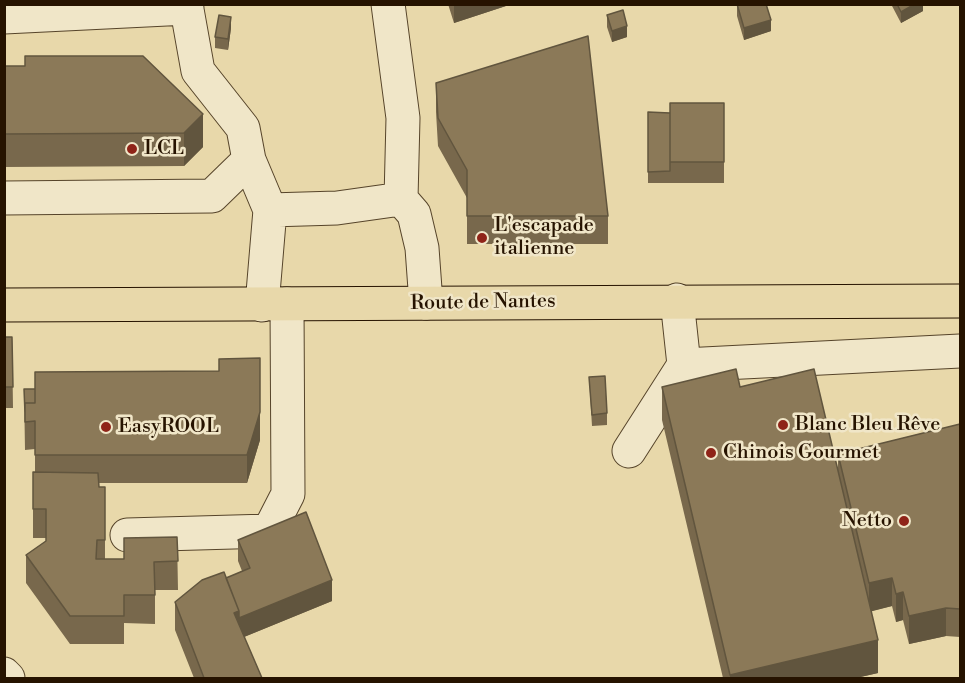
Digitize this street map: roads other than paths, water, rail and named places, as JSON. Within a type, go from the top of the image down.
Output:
[{"type":"main road","name":"Route de Nantes","points":[[4,305],[677,300],[960,301]]},
{"type":"street","points":[[388,4],[403,118],[401,199],[414,214],[422,248],[426,303]]},
{"type":"street","points":[[4,17],[187,6],[198,71],[243,128],[249,160],[270,210],[274,304],[288,494],[269,531],[127,535]]},
{"type":"street","points":[[4,198],[212,196],[249,160]]},
{"type":"street","points":[[270,210],[337,208],[401,199]]},
{"type":"street","points":[[629,451],[684,365],[677,300]]},
{"type":"street","points":[[684,365],[960,351]]},
{"type":"street","points":[[4,674],[8,678]]},
{"type":"place","name":"LCL","points":[[132,149]]},
{"type":"place","name":"L'escapade italienne","points":[[482,238]]},
{"type":"place","name":"Blanc Bleu Rêve","points":[[783,425]]},
{"type":"place","name":"EasyROOL","points":[[106,427]]},
{"type":"place","name":"Chinois Gourmet","points":[[711,453]]},
{"type":"place","name":"Netto","points":[[904,521]]}]
